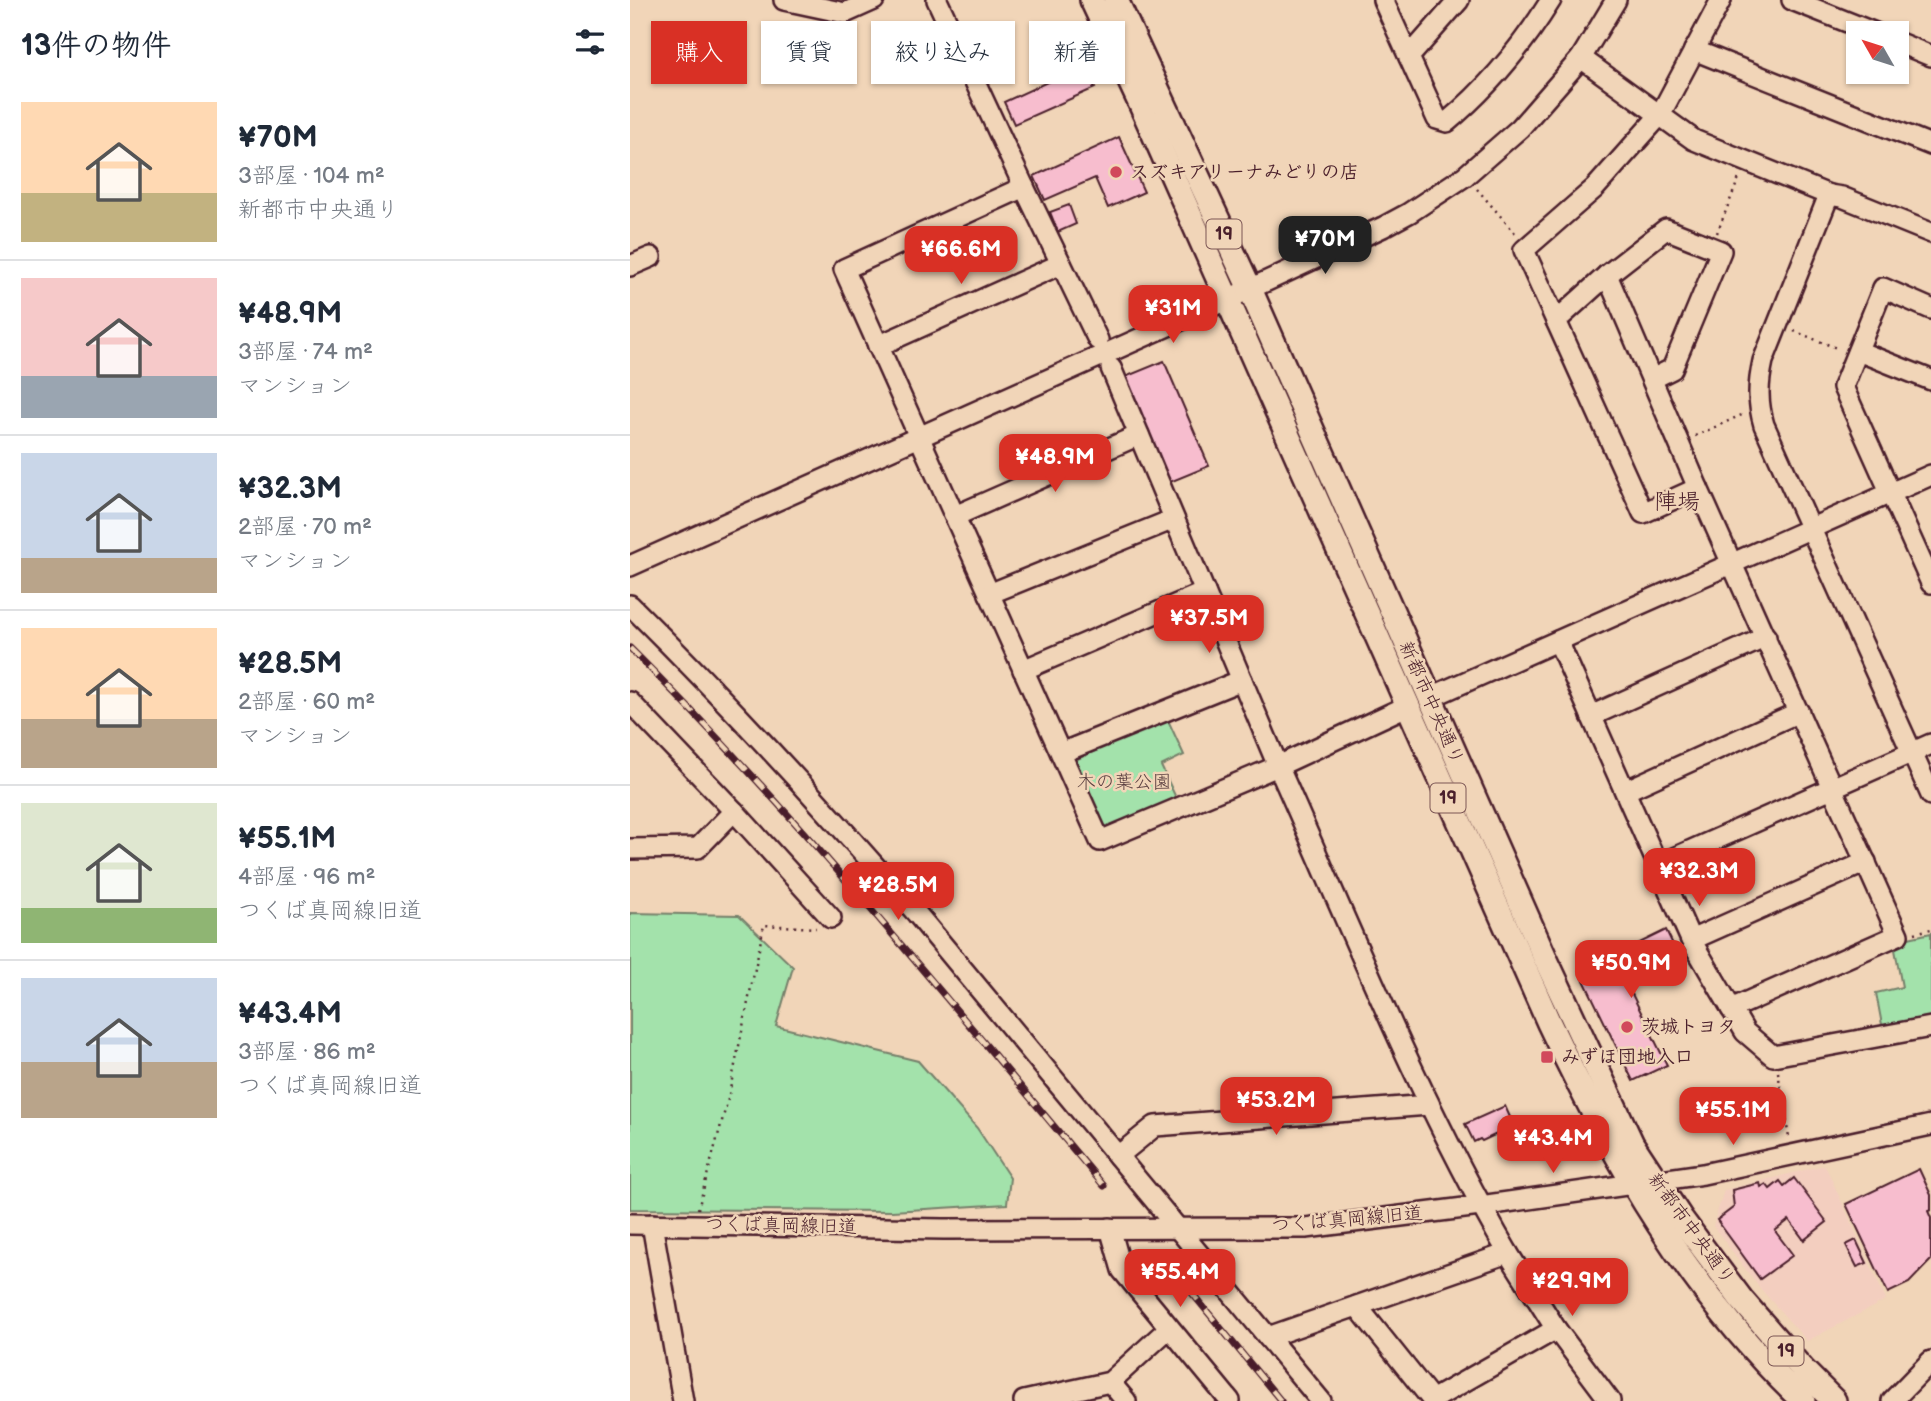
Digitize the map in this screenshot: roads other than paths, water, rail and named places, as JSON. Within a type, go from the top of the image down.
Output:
[{"type":"main road","name":"新都市中央通り","points":[[1092,0],[1580,1089],[1632,1184],[1689,1271],[1753,1348],[1803,1401]]},
{"type":"main road","name":"新都市中央通り","points":[[1116,0],[1250,289],[1429,698],[1632,1144],[1655,1181],[1741,1299],[1833,1401]]},
{"type":"street","points":[[784,0],[845,13],[874,0]]},
{"type":"street","points":[[937,0],[1098,340]]},
{"type":"street","points":[[1383,0],[1437,119],[1447,122],[1503,68],[1551,0]]},
{"type":"street","points":[[1409,57],[1459,0]]},
{"type":"street","points":[[1698,488],[1643,513],[1524,250],[1595,188],[1660,115],[1721,0]]},
{"type":"street","points":[[1792,0],[1846,21]]},
{"type":"street","points":[[630,566],[1250,289],[1383,227],[1439,195],[1489,157],[1520,128],[1581,58],[1611,2]]},
{"type":"street","points":[[1909,47],[1931,56]]},
{"type":"street","points":[[1694,50],[1931,145]]},
{"type":"street","points":[[1581,58],[1694,140],[1931,233]]},
{"type":"street","points":[[1024,187],[844,269],[1100,841],[1407,706]]},
{"type":"street","points":[[1829,195],[1763,361],[1758,383],[1759,407],[1931,794]]},
{"type":"street","points":[[1556,321],[1607,275],[1666,229],[1721,251],[1672,369],[1652,379]]},
{"type":"street","points":[[630,266],[651,257]]},
{"type":"street","points":[[878,345],[1060,264]]},
{"type":"street","points":[[1607,275],[1698,488],[1898,935],[1731,1009]]},
{"type":"street","points":[[1931,309],[1883,288],[1843,387],[1891,493],[1925,553],[1931,583]]},
{"type":"street","points":[[1857,354],[1931,380]]},
{"type":"street","points":[[1111,368],[1278,765],[1429,1105],[1480,1206],[1508,1253],[1556,1329],[1610,1401]]},
{"type":"street","points":[[955,516],[1139,435]]},
{"type":"street","points":[[1429,698],[1931,475]]},
{"type":"street","points":[[989,594],[1174,519]]},
{"type":"street","points":[[1023,670],[1205,592]]},
{"type":"street","points":[[630,605],[766,744],[848,835],[1321,1401]]},
{"type":"street","points":[[1591,716],[1766,637]]},
{"type":"street","points":[[1558,641],[1691,940],[1745,1032],[1773,1056],[1931,1027]]},
{"type":"street","points":[[1060,753],[1242,680]]},
{"type":"street","points":[[630,702],[734,811],[828,923]]},
{"type":"street","points":[[1625,791],[1799,712]]},
{"type":"street","points":[[1658,865],[1931,744]]},
{"type":"street","points":[[630,849],[698,848],[734,811]]},
{"type":"street","points":[[1691,940],[1866,862]]},
{"type":"street","points":[[1118,1156],[1155,1126],[1429,1105]]},
{"type":"street","name":"つくば真岡線旧道","points":[[630,1224],[944,1229],[1306,1228],[1703,1174],[1931,1125]]},
{"type":"street","points":[[652,1224],[683,1401]]},
{"type":"street","points":[[1110,1228],[1122,1270],[1230,1401]]},
{"type":"street","points":[[1268,1337],[1508,1253]]},
{"type":"street","points":[[1357,1306],[1433,1400],[1556,1329]]},
{"type":"street","points":[[1030,1400],[1110,1382],[1169,1328]]},
{"type":"street","points":[[1892,1401],[1931,1360]]},
{"type":"street","points":[[1110,1382],[1126,1401]]},
{"type":"railway","points":[[630,648],[693,712],[814,844],[1104,1186]]},
{"type":"railway","points":[[1173,1270],[1281,1401]]},
{"type":"place","name":"スズキアリーナみどりの店","points":[[1116,172]]},
{"type":"place","name":"茨城トヨタ","points":[[1627,1027]]},
{"type":"place","name":"みずほ団地入口","points":[[1547,1057]]},
{"type":"district","name":"陣場","points":[[1677,502]]},
{"type":"park label","name":"木の葉公園","points":[[1124,782]]}]
